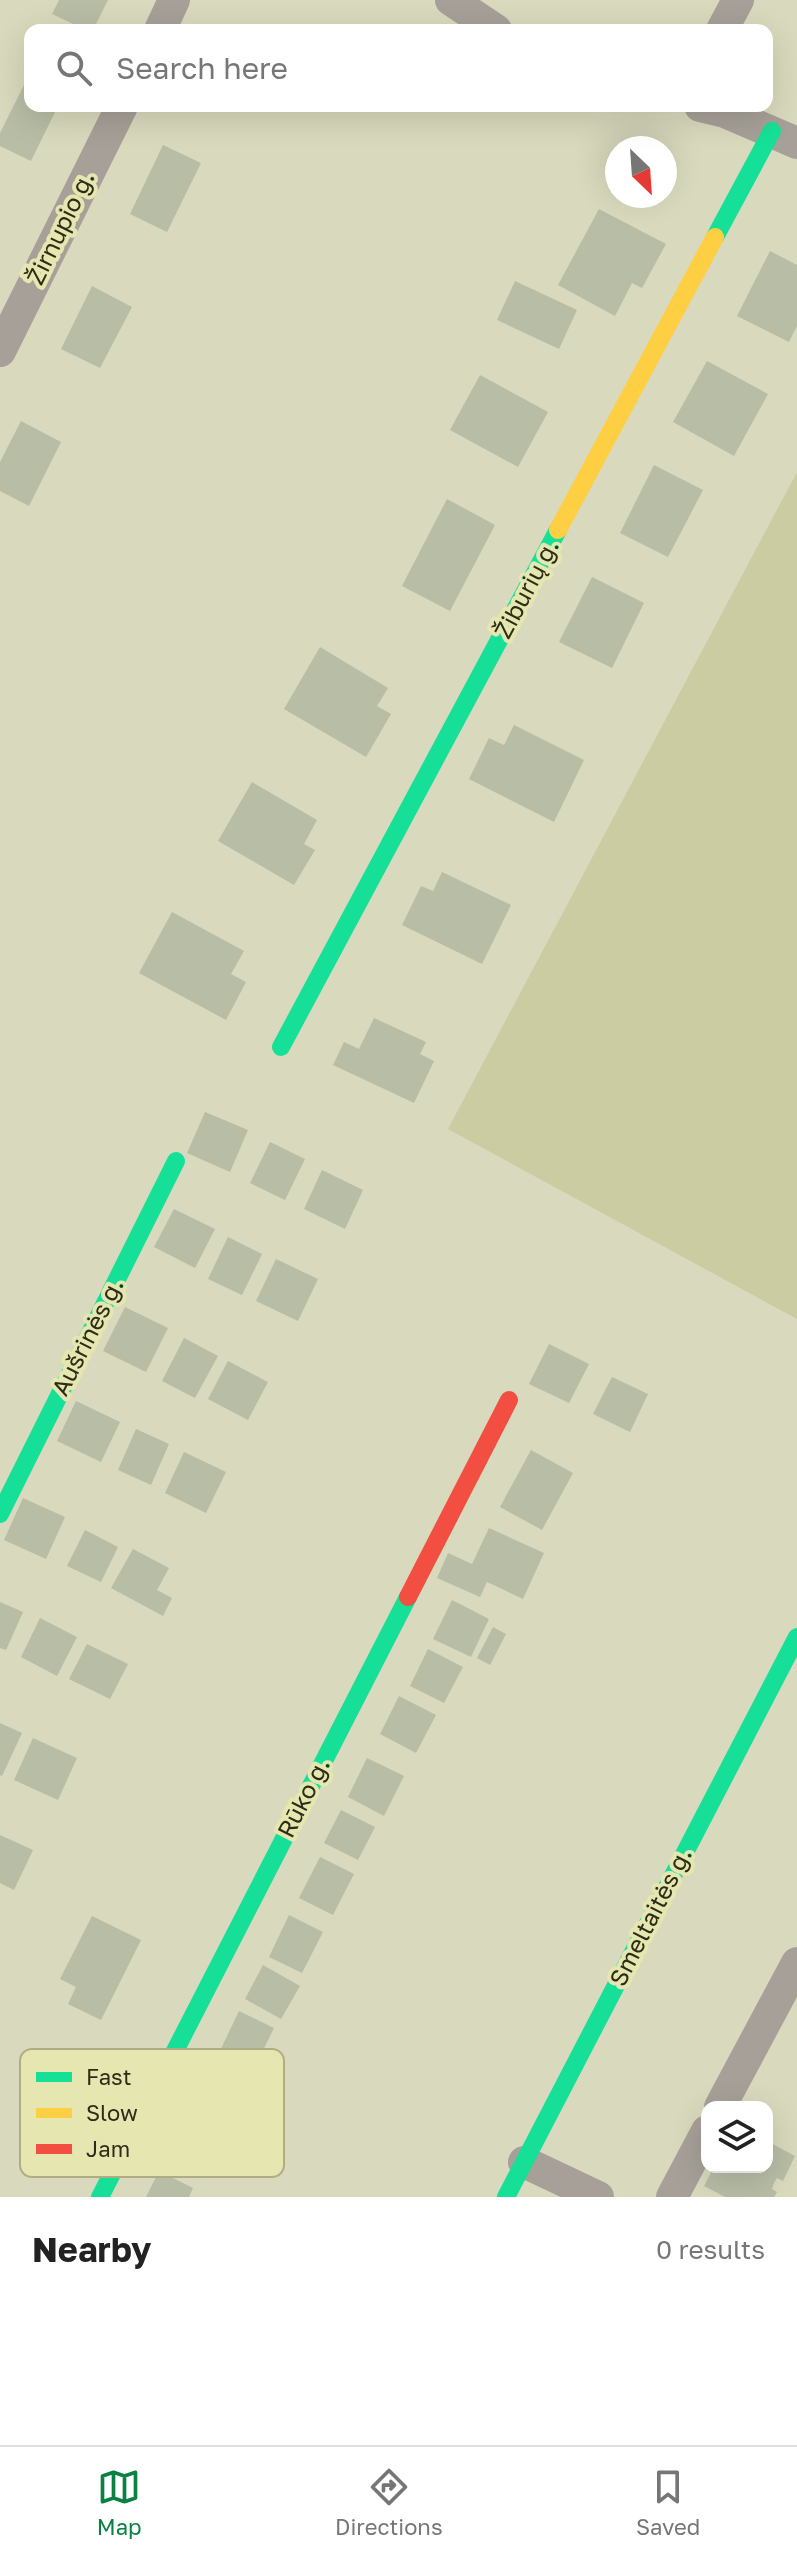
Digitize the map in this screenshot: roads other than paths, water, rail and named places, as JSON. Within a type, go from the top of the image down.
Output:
[{"type":"street","points":[[163,24],[174,0]]},
{"type":"street","points":[[451,0],[487,24]]},
{"type":"street","points":[[725,24],[738,0]]},
{"type":"street","name":"Žirnupio g.","points":[[0,351],[119,112]]},
{"type":"street","points":[[725,112],[785,137]]},
{"type":"street","name":"Žiburių g.","points":[[281,1047],[785,137]]},
{"type":"street","name":"Aušrinės g.","points":[[0,1514],[176,1161]]},
{"type":"street","name":"Rūko g.","points":[[176,2049],[509,1400]]},
{"type":"street","name":"Smeltaitės g.","points":[[506,2197],[797,1637]]},
{"type":"street","points":[[723,2101],[797,1963]]},
{"type":"street","points":[[672,2197],[701,2142]]},
{"type":"street","points":[[524,2162],[598,2197]]},
{"type":"street","name":"Rūko g.","points":[[100,2197],[110,2177]]}]
